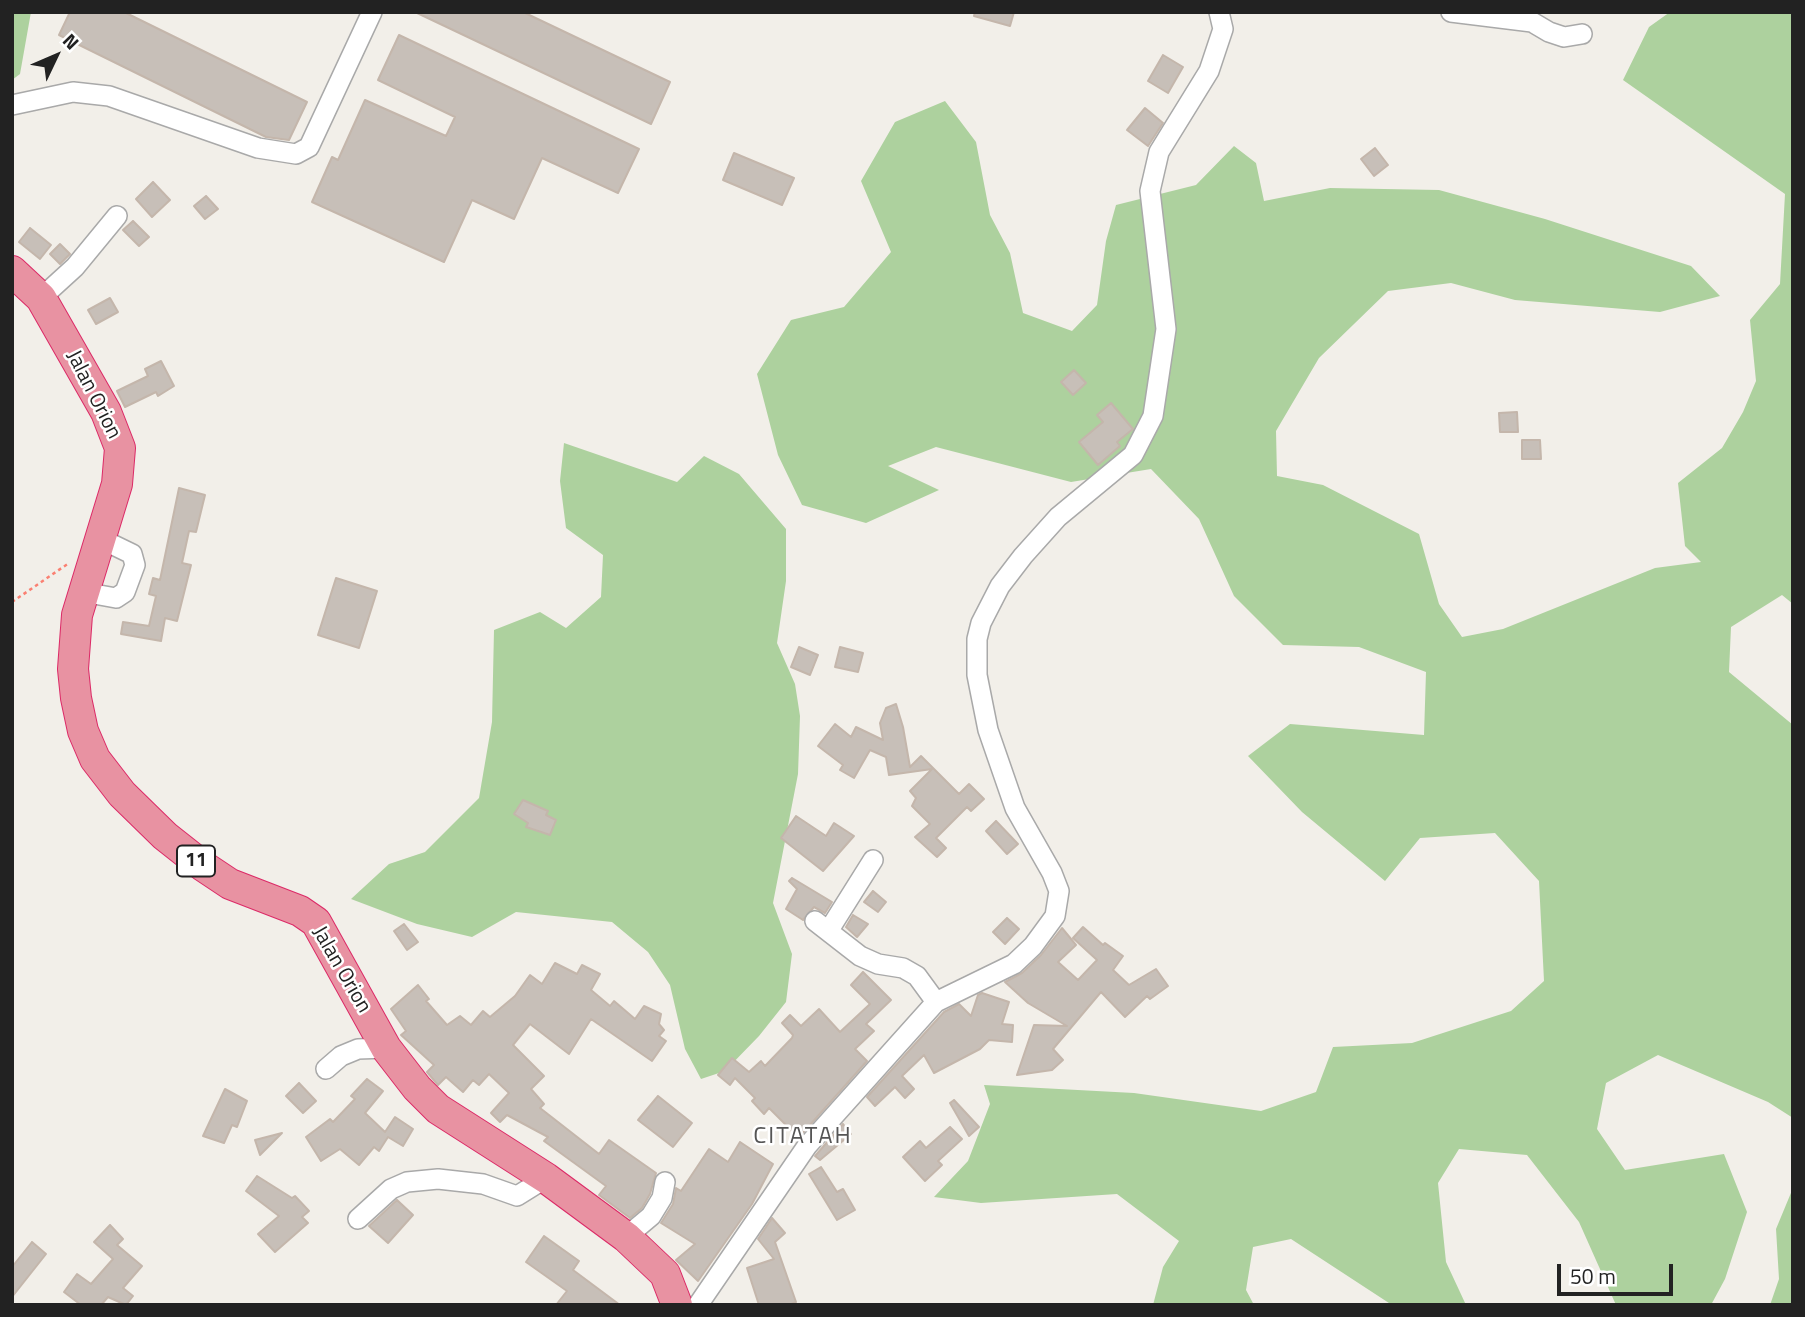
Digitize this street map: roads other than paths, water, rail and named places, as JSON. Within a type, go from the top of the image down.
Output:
[{"type":"highway","name":"Jalan Orion","points":[[12,271],[41,298],[106,412],[120,448],[117,484],[77,615],[73,669],[83,731],[95,759],[122,794],[165,836],[203,866],[230,884],[300,911],[316,922],[386,1048],[438,1109],[546,1178],[626,1237],[665,1274],[677,1305]]},
{"type":"street","points":[[12,105],[73,92],[109,96],[258,148],[296,154],[309,147],[372,12]]},
{"type":"street","points":[[698,1305],[807,1146],[936,1002],[1014,964],[1034,946],[1055,916],[1059,891],[1016,808],[988,730],[977,675],[977,639],[981,622],[1000,586],[1023,556],[1058,517],[1133,455],[1153,416],[1166,329],[1150,191],[1159,152],[1209,71],[1223,29],[1219,12]]},
{"type":"street","points":[[1451,12],[1532,22],[1564,37],[1582,34]]},
{"type":"street","points":[[41,298],[75,267],[117,216]]},
{"type":"street","points":[[83,592],[116,598],[125,592],[135,565],[132,554],[98,540]]},
{"type":"street","points":[[873,860],[822,925],[860,956],[878,964],[903,968],[917,976],[936,1002]]},
{"type":"street","points":[[326,1069],[341,1056],[358,1049],[386,1048]]},
{"type":"street","points":[[358,1219],[391,1189],[407,1182],[438,1179],[483,1184],[517,1196],[546,1178]]},
{"type":"street","points":[[626,1237],[651,1216],[662,1198],[665,1182]]},
{"type":"district","name":"CITATAH","points":[[803,1137]]}]
